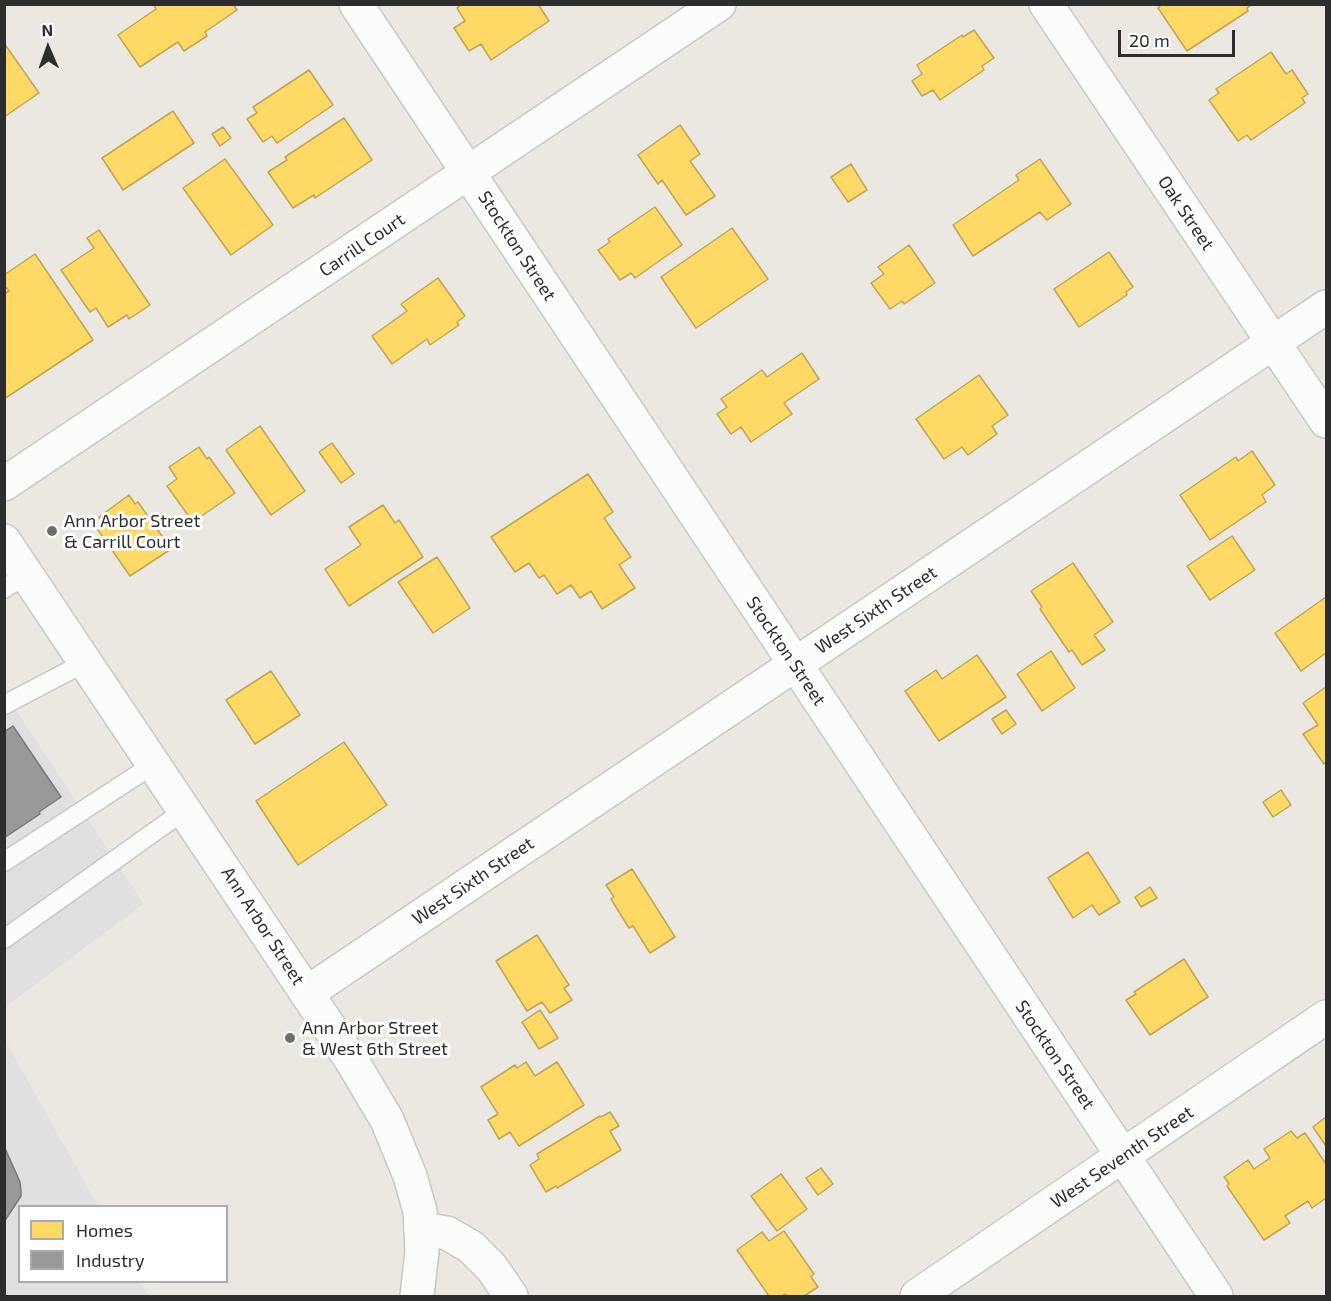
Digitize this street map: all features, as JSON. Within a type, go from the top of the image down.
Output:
[{"type":"street","name":"Stockton Street","points":[[356,4],[1216,1296]]},
{"type":"street","name":"Carrill Court","points":[[4,484],[719,4]]},
{"type":"street","name":"Oak Street","points":[[1046,4],[1326,421]]},
{"type":"street","name":"West Sixth Street","points":[[307,993],[1326,307]]},
{"type":"street","name":"Ann Arbor Street","points":[[4,541],[16,582],[86,662],[357,1069],[396,1137],[416,1193],[421,1229],[422,1251],[417,1296]]},
{"type":"street","name":"West Seventh Street","points":[[917,1296],[1326,1017]]},
{"type":"street","points":[[421,1229],[447,1233],[471,1247],[492,1268],[511,1296]]},
{"type":"lane","points":[[7,700],[86,662]]},
{"type":"lane","points":[[4,862],[154,764]]},
{"type":"lane","points":[[4,939],[185,810]]},
{"type":"shaded area","points":[[4,692],[144,904],[5,1007],[4,1007]]},
{"type":"shaded area","points":[[4,1038],[97,1205],[18,1205],[18,1283],[141,1283],[148,1296],[5,1296]]},
{"type":"building: Homes","points":[[153,4],[233,4],[237,10],[205,32],[207,36],[184,51],[178,42],[140,67],[118,35],[156,9]]},
{"type":"building: Homes","points":[[462,4],[538,4],[549,21],[491,60],[481,44],[469,51],[454,28],[465,21],[457,8]]},
{"type":"building: Homes","points":[[1162,4],[1253,4],[1247,8],[1248,11],[1187,51],[1158,8]]},
{"type":"building: Homes","points":[[974,30],[994,58],[982,66],[984,70],[940,100],[933,90],[922,96],[912,81],[922,74],[917,65],[962,35],[963,37]]},
{"type":"building: Homes","points":[[4,43],[39,93],[4,117]]},
{"type":"building: Homes","points":[[1271,52],[1286,74],[1292,70],[1308,94],[1302,98],[1305,103],[1251,140],[1247,135],[1238,141],[1209,100],[1219,93],[1216,89]]},
{"type":"building: Homes","points":[[309,70],[333,105],[277,143],[272,136],[263,142],[247,119],[257,113],[253,107]]},
{"type":"building: Homes","points":[[173,111],[194,143],[123,190],[102,158]]},
{"type":"building: Homes","points":[[344,118],[372,160],[315,198],[314,195],[293,208],[268,172],[287,160],[285,157]]},
{"type":"building: Homes","points":[[680,125],[700,154],[690,161],[715,196],[686,215],[662,180],[658,184],[638,155]]},
{"type":"building: Homes","points":[[223,127],[231,138],[220,146],[212,134]]},
{"type":"building: Homes","points":[[225,159],[273,225],[231,255],[183,188]]},
{"type":"building: Homes","points":[[1040,159],[1071,204],[1047,220],[1040,212],[973,256],[953,225],[1019,180],[1016,175]]},
{"type":"building: Homes","points":[[851,164],[867,190],[848,202],[831,177]]},
{"type":"building: Homes","points":[[655,207],[682,245],[635,278],[631,273],[620,280],[598,250],[610,242],[608,239]]},
{"type":"building: Homes","points":[[732,228],[768,279],[696,328],[661,277]]},
{"type":"building: Homes","points":[[99,230],[150,305],[129,319],[127,315],[108,327],[96,308],[90,312],[61,270],[94,248],[87,238]]},
{"type":"building: Homes","points":[[909,245],[935,283],[904,304],[902,301],[890,309],[871,283],[884,274],[878,267]]},
{"type":"building: Homes","points":[[1109,252],[1133,287],[1126,292],[1127,295],[1079,327],[1054,289]]},
{"type":"building: Homes","points":[[35,254],[93,340],[4,399],[4,294],[9,291],[4,285],[4,275]]},
{"type":"building: Homes","points":[[438,278],[465,316],[457,322],[459,325],[430,345],[427,339],[392,364],[372,336],[407,311],[401,304]]},
{"type":"building: Homes","points":[[802,353],[819,379],[784,403],[792,414],[751,442],[741,427],[731,434],[717,414],[727,407],[721,399],[762,370],[767,377]]},
{"type":"building: Homes","points":[[979,375],[1008,415],[992,426],[997,434],[968,455],[962,447],[944,459],[916,419]]},
{"type":"building: Homes","points":[[260,426],[305,491],[271,515],[226,450]]},
{"type":"building: Homes","points":[[332,443],[354,474],[341,483],[319,452]]},
{"type":"building: Homes","points":[[199,447],[235,493],[193,522],[167,486],[177,479],[169,467]]},
{"type":"building: Homes","points":[[1252,451],[1275,485],[1262,495],[1266,502],[1210,540],[1180,495],[1236,457],[1238,461]]},
{"type":"building: Homes","points":[[588,474],[613,512],[604,518],[631,557],[619,565],[635,588],[602,609],[591,591],[580,598],[571,585],[557,594],[544,575],[539,578],[529,563],[515,572],[491,537]]},
{"type":"building: Homes","points":[[129,495],[135,504],[138,502],[171,549],[130,576],[98,530],[104,525],[99,517]]},
{"type":"building: Homes","points":[[383,505],[395,523],[399,520],[423,557],[349,606],[325,569],[361,545],[349,527]]},
{"type":"building: Homes","points":[[1232,536],[1255,570],[1210,600],[1187,566]]},
{"type":"building: Homes","points":[[437,557],[470,608],[433,633],[398,582]]},
{"type":"building: Homes","points":[[1073,563],[1113,622],[1094,635],[1105,650],[1082,665],[1072,650],[1069,652],[1040,609],[1042,607],[1031,591]]},
{"type":"building: Homes","points":[[1326,597],[1326,653],[1301,671],[1275,633]]},
{"type":"building: Homes","points":[[1051,651],[1075,688],[1042,711],[1017,674]]},
{"type":"building: Homes","points":[[977,655],[1006,697],[939,741],[905,691],[936,670],[942,679]]},
{"type":"building: Homes","points":[[271,671],[300,715],[255,744],[226,700]]},
{"type":"building: Homes","points":[[1326,687],[1326,762],[1324,764],[1303,734],[1318,725],[1303,703]]},
{"type":"building: Homes","points":[[1006,710],[1016,724],[1002,734],[992,719]]},
{"type":"building: Homes","points":[[344,742],[387,805],[298,865],[256,801]]},
{"type":"building: Homes","points":[[1281,790],[1291,805],[1273,817],[1263,802]]},
{"type":"building: Homes","points":[[1088,852],[1120,902],[1099,915],[1092,905],[1073,918],[1048,878]]},
{"type":"building: Homes","points":[[632,869],[675,937],[650,953],[633,926],[629,928],[611,899],[614,897],[606,885]]},
{"type":"building: Homes","points":[[1150,887],[1157,898],[1141,907],[1135,897]]},
{"type":"building: Homes","points":[[537,935],[569,985],[564,988],[572,1000],[550,1013],[542,1002],[527,1011],[496,961]]},
{"type":"building: Homes","points":[[1184,959],[1208,997],[1150,1035],[1126,1000],[1136,994],[1134,992]]},
{"type":"building: Homes","points":[[540,1010],[558,1038],[539,1049],[522,1022]]},
{"type":"building: Homes","points":[[526,1062],[535,1076],[557,1062],[584,1105],[519,1146],[510,1132],[499,1139],[488,1120],[498,1114],[481,1087],[515,1065],[517,1068]]},
{"type":"building: Homes","points":[[610,1112],[619,1126],[610,1131],[621,1150],[557,1188],[556,1186],[546,1192],[530,1165],[539,1159],[537,1154]]},
{"type":"building: Homes","points":[[1326,1117],[1326,1146],[1313,1127]]},
{"type":"building: Homes","points":[[1291,1131],[1297,1138],[1305,1133],[1326,1164],[1326,1198],[1312,1208],[1308,1201],[1285,1216],[1290,1223],[1264,1240],[1227,1186],[1229,1184],[1224,1177],[1248,1160],[1254,1169],[1270,1158],[1264,1149]]},
{"type":"building: Homes","points":[[821,1168],[833,1184],[818,1195],[806,1178]]},
{"type":"building: Homes","points":[[781,1174],[807,1209],[777,1231],[751,1196]]},
{"type":"building: Homes","points":[[784,1231],[814,1274],[811,1277],[818,1287],[804,1296],[785,1294],[769,1296],[737,1250],[762,1232],[769,1241]]},
{"type":"building: Industry","points":[[13,726],[61,797],[4,838],[4,732]]},
{"type":"building: Industry","points":[[4,1146],[20,1182],[21,1196],[4,1222]]},
{"type":"place","name":"Ann Arbor Street & Carrill Court","points":[[52,531]]},
{"type":"place","name":"Ann Arbor Street & West 6th Street","points":[[290,1038]]}]
